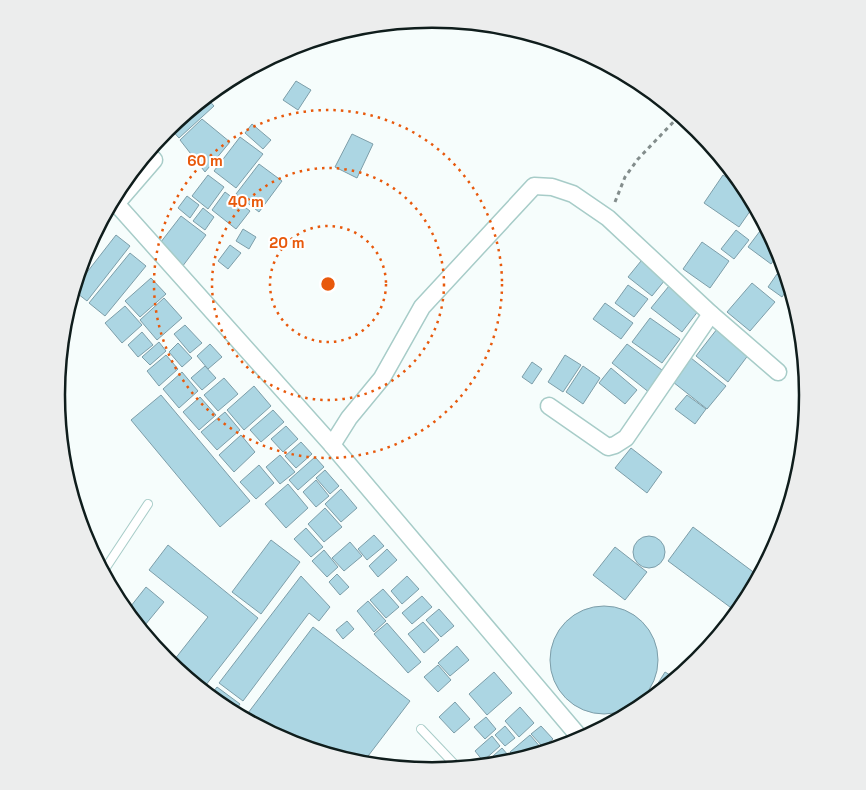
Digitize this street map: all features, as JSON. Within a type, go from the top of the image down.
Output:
[{"type":"street","points":[[134,181],[154,160],[152,158]]},
{"type":"street","points":[[332,446],[349,418],[382,378],[422,307],[534,186],[552,187],[573,194],[608,218],[711,314],[778,372]]},
{"type":"street","points":[[118,206],[332,446],[577,734]]},
{"type":"street","points":[[549,406],[608,447],[615,445],[626,438],[711,314]]},
{"type":"lane","points":[[107,566],[148,504]]},
{"type":"lane","points":[[422,729],[453,762]]},
{"type":"path","points":[[608,218],[625,177],[638,159],[676,120]]},
{"type":"building","points":[[296,81],[311,90],[298,110],[283,100]]},
{"type":"building","points":[[210,102],[214,106],[179,138],[175,133]]},
{"type":"building","points":[[202,119],[230,142],[205,172],[180,140]]},
{"type":"building","points":[[252,124],[271,140],[263,149],[245,133]]},
{"type":"building","points":[[352,134],[373,144],[357,178],[335,167]]},
{"type":"building","points":[[240,137],[263,154],[236,188],[214,171]]},
{"type":"building","points":[[259,164],[282,181],[259,212],[236,194]]},
{"type":"building","points":[[208,175],[224,187],[208,209],[192,196]]},
{"type":"building","points":[[723,175],[732,182],[751,210],[739,227],[704,203]]},
{"type":"building","points":[[225,192],[250,211],[236,229],[212,210]]},
{"type":"building","points":[[187,196],[199,205],[190,218],[178,208]]},
{"type":"building","points":[[203,208],[214,217],[205,230],[193,221]]},
{"type":"building","points":[[181,216],[206,235],[182,267],[157,247]]},
{"type":"building","points":[[243,229],[256,237],[249,249],[236,241]]},
{"type":"building","points":[[761,229],[775,259],[771,264],[748,247]]},
{"type":"building","points":[[736,230],[749,240],[734,259],[721,249]]},
{"type":"building","points":[[116,235],[130,246],[87,301],[79,295],[86,273]]},
{"type":"building","points":[[702,242],[729,261],[710,288],[683,269]]},
{"type":"building","points":[[230,245],[241,253],[228,269],[218,261]]},
{"type":"building","points":[[130,253],[146,266],[105,316],[89,303]]},
{"type":"building","points":[[641,261],[665,280],[652,296],[628,277]]},
{"type":"building","points":[[777,274],[781,277],[786,292],[782,297],[768,287]]},
{"type":"building","points":[[151,278],[166,294],[140,317],[125,301]]},
{"type":"building","points":[[752,283],[775,302],[750,331],[727,312]]},
{"type":"building","points":[[628,285],[648,299],[634,317],[615,303]]},
{"type":"building","points":[[669,286],[699,310],[682,332],[651,308]]},
{"type":"building","points":[[164,298],[182,318],[157,340],[140,320]]},
{"type":"building","points":[[605,303],[633,323],[621,339],[593,319]]},
{"type":"building","points":[[125,306],[142,325],[122,343],[105,323]]},
{"type":"building","points":[[650,318],[680,339],[662,363],[632,342]]},
{"type":"building","points":[[185,325],[202,343],[190,353],[174,334]]},
{"type":"building","points":[[717,329],[749,354],[728,382],[696,356]]},
{"type":"building","points":[[142,332],[153,345],[138,357],[128,345]]},
{"type":"building","points":[[159,342],[166,351],[150,365],[142,357]]},
{"type":"building","points":[[178,343],[192,358],[182,367],[169,352]]},
{"type":"building","points":[[210,344],[222,357],[208,369],[197,356]]},
{"type":"building","points":[[627,344],[666,373],[650,393],[612,363]]},
{"type":"building","points":[[166,355],[178,369],[159,386],[147,371]]},
{"type":"building","points":[[565,355],[581,365],[563,392],[548,382]]},
{"type":"building","points":[[691,358],[726,386],[707,409],[673,382]]},
{"type":"building","points":[[532,362],[542,369],[532,384],[522,377]]},
{"type":"building","points":[[205,366],[216,378],[202,390],[191,378]]},
{"type":"building","points":[[583,366],[600,378],[583,404],[566,392]]},
{"type":"building","points":[[611,368],[637,390],[625,404],[599,383]]},
{"type":"building","points":[[182,372],[198,391],[179,408],[163,389]]},
{"type":"building","points":[[224,378],[238,394],[218,411],[204,395]]},
{"type":"building","points":[[254,386],[271,406],[244,430],[227,410]]},
{"type":"building","points":[[161,395],[250,501],[220,527],[131,420]]},
{"type":"building","points":[[687,395],[706,409],[695,424],[675,409]]},
{"type":"building","points":[[200,397],[216,415],[199,430],[183,412]]},
{"type":"building","points":[[273,410],[284,422],[261,442],[250,430]]},
{"type":"building","points":[[225,412],[240,430],[217,450],[201,432]]},
{"type":"building","points":[[286,426],[298,439],[283,452],[271,439]]},
{"type":"building","points":[[241,435],[255,452],[234,472],[219,455]]},
{"type":"building","points":[[301,442],[312,454],[296,468],[285,456]]},
{"type":"building","points":[[631,448],[662,472],[647,493],[615,468]]},
{"type":"building","points":[[280,455],[295,472],[280,484],[266,467]]},
{"type":"building","points":[[315,457],[324,467],[298,490],[289,480]]},
{"type":"building","points":[[259,465],[274,483],[256,499],[240,482]]},
{"type":"building","points":[[325,470],[339,486],[330,494],[316,478]]},
{"type":"building","points":[[316,480],[329,496],[316,507],[303,492]]},
{"type":"building","points":[[288,484],[308,508],[286,528],[265,504]]},
{"type":"building","points":[[341,489],[357,508],[341,522],[325,504]]},
{"type":"building","points":[[325,508],[342,527],[324,542],[308,524]]},
{"type":"building","points":[[693,527],[754,573],[732,609],[668,561]]},
{"type":"building","points":[[306,528],[323,547],[311,557],[294,539]]},
{"type":"building","points":[[374,535],[384,546],[367,560],[358,549]]},
{"type":"building","points":[[649,536],[655,537],[660,541],[664,546],[664,558],[660,563],[655,567],[649,568],[643,567],[638,563],[634,558],[633,552],[634,546],[638,541],[643,537]]},
{"type":"building","points":[[271,540],[300,562],[261,614],[232,592]]},
{"type":"building","points":[[350,542],[362,556],[344,571],[332,558]]},
{"type":"building","points":[[168,545],[258,618],[206,685],[176,658],[208,617],[149,570]]},
{"type":"building","points":[[615,547],[647,572],[625,600],[593,575]]},
{"type":"building","points":[[387,549],[397,560],[378,577],[369,566]]},
{"type":"building","points":[[324,550],[338,567],[327,577],[312,561]]},
{"type":"building","points":[[337,574],[349,587],[340,595],[329,582]]},
{"type":"building","points":[[301,576],[330,607],[319,621],[309,613],[243,701],[219,683]]},
{"type":"building","points":[[407,576],[419,589],[402,604],[391,591]]},
{"type":"building","points":[[146,587],[164,602],[146,624],[131,605]]},
{"type":"building","points":[[383,589],[399,607],[386,618],[370,600]]},
{"type":"building","points":[[422,596],[432,607],[412,624],[402,613]]},
{"type":"building","points":[[368,601],[386,621],[374,632],[357,611]]},
{"type":"building","points":[[593,607],[615,607],[634,615],[649,630],[657,649],[657,671],[649,690],[637,701],[615,713],[593,713],[574,705],[559,690],[551,671],[551,649],[559,630],[574,615]]},
{"type":"building","points":[[439,609],[454,626],[441,637],[426,620]]},
{"type":"building","points":[[347,621],[354,629],[343,639],[336,630]]},
{"type":"building","points":[[423,622],[439,640],[424,653],[408,634]]},
{"type":"building","points":[[387,623],[421,662],[408,673],[374,634]]},
{"type":"building","points":[[313,627],[410,701],[368,756],[338,750],[292,735],[248,713]]},
{"type":"building","points":[[457,646],[469,660],[450,676],[438,663]]},
{"type":"building","points":[[438,665],[451,680],[438,692],[424,677]]},
{"type":"building","points":[[494,672],[512,693],[487,715],[469,694]]},
{"type":"building","points":[[665,672],[670,675],[657,687],[655,689]]},
{"type":"building","points":[[217,687],[240,704],[238,707],[214,691]]},
{"type":"building","points":[[455,702],[470,719],[454,733],[439,717]]},
{"type":"building","points":[[520,707],[534,723],[519,737],[505,721]]},
{"type":"building","points":[[486,717],[496,729],[485,739],[474,727]]},
{"type":"building","points":[[505,726],[515,738],[505,746],[495,735]]},
{"type":"building","points":[[541,726],[553,739],[542,746],[531,734]]},
{"type":"building","points":[[530,735],[540,746],[511,754],[510,752]]},
{"type":"building","points":[[492,736],[500,746],[486,758],[481,759],[475,751]]},
{"type":"building","points":[[502,748],[508,754],[505,755],[492,757]]}]
